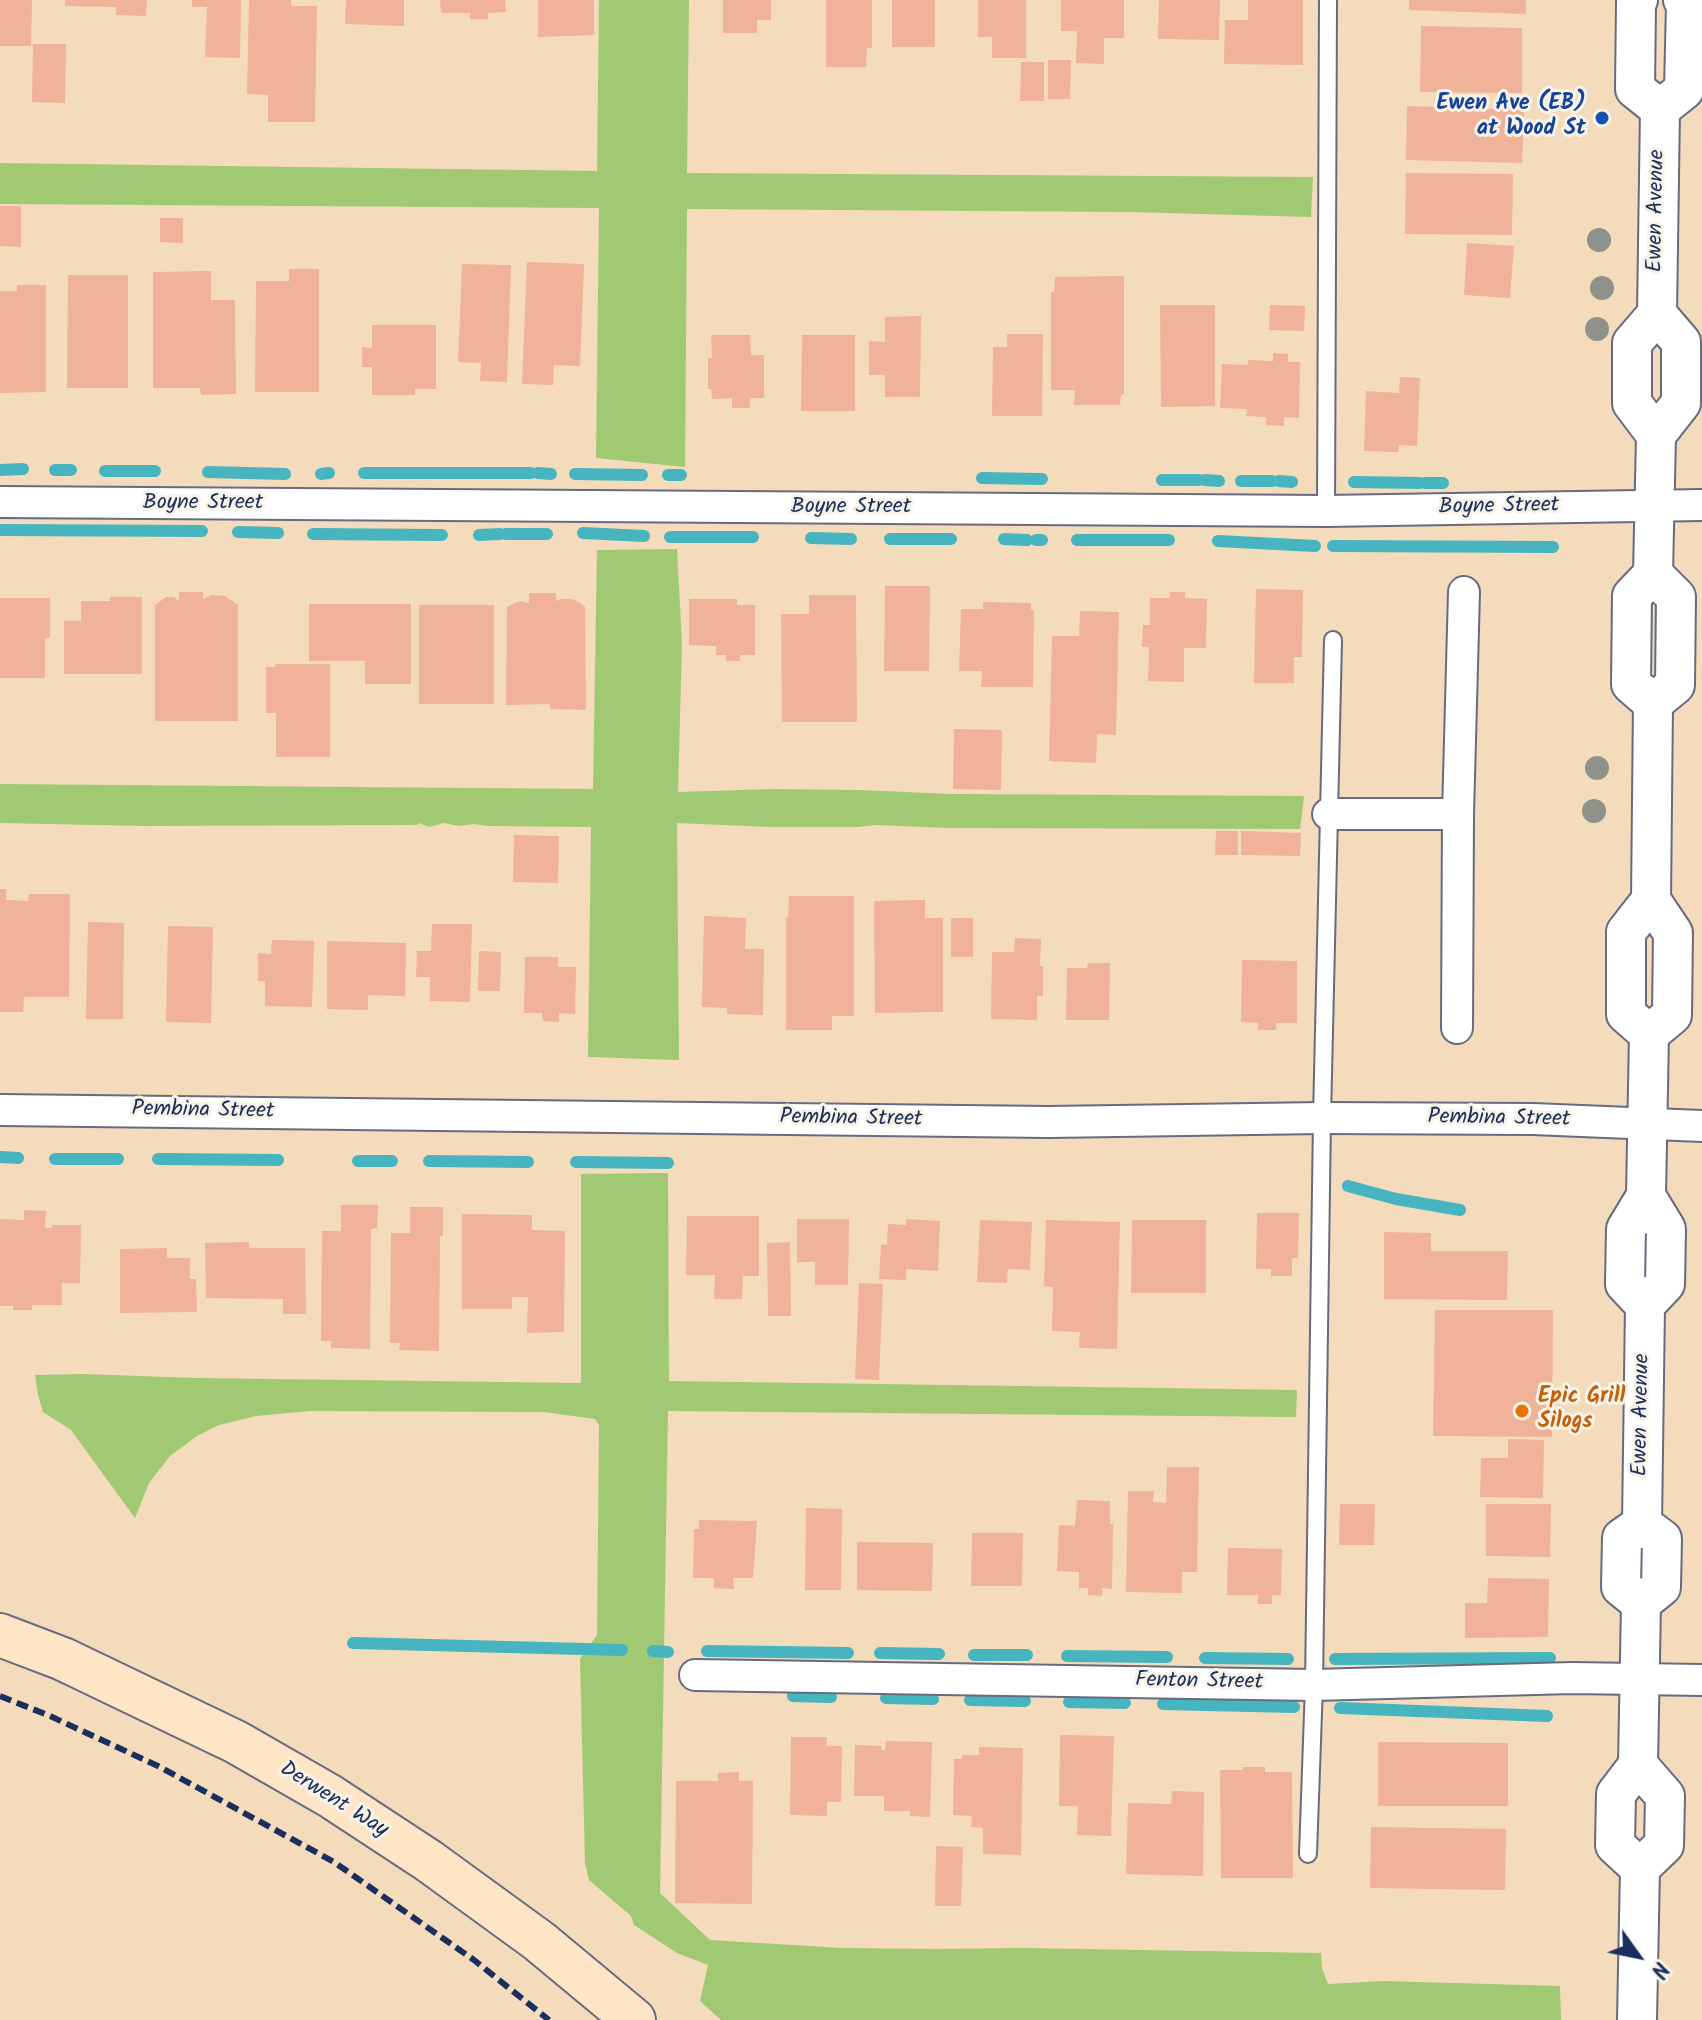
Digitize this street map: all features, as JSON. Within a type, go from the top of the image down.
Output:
[{"type":"main road","name":"Derwent Way","points":[[0,1635],[63,1659],[236,1742],[330,1796],[429,1861],[539,1941],[634,2020]]},
{"type":"street","points":[[1638,0],[1635,89],[1660,109],[1684,90],[1686,4],[1683,0]]},
{"type":"street","name":"Ewen Avenue","points":[[1637,2020],[1640,1868],[1615,1845],[1616,1794],[1638,1765],[1641,1603],[1621,1587],[1622,1538],[1642,1524],[1645,1305],[1625,1284],[1626,1229],[1646,1196],[1649,1034],[1626,1014],[1626,932],[1651,900],[1653,703],[1631,684],[1632,596],[1653,574],[1656,435],[1632,403],[1632,343],[1657,314],[1660,109]]},
{"type":"street","name":"Boyne Street","points":[[0,502],[1326,511],[1702,505]]},
{"type":"street","points":[[1457,1028],[1458,814],[1464,592]]},
{"type":"street","points":[[1328,814],[1458,814]]},
{"type":"street","name":"Pembina Street","points":[[0,1110],[1049,1122],[1533,1119],[1702,1126]]},
{"type":"street","name":"Fenton Street","points":[[695,1675],[1314,1685],[1572,1678],[1702,1680]]},
{"type":"lane","points":[[1326,511],[1328,0]]},
{"type":"lane","points":[[1308,1854],[1314,1685],[1333,640]]},
{"type":"green space","points":[[599,0],[689,0],[687,173],[1313,177],[1311,217],[1131,212],[687,209],[685,467],[596,458],[599,208],[0,204],[0,163],[597,171]]},
{"type":"green space","points":[[677,549],[682,644],[678,792],[772,789],[951,794],[1304,796],[1300,829],[876,825],[769,827],[677,823],[679,1060],[588,1057],[591,827],[459,826],[444,823],[429,827],[419,823],[144,826],[0,823],[0,784],[593,789],[597,550]]},
{"type":"green space","points":[[668,1173],[669,1381],[1297,1390],[1296,1417],[668,1411],[660,1893],[710,1940],[842,1948],[1321,1953],[1328,1984],[1383,1981],[1560,1986],[1561,2020],[721,2020],[700,2001],[708,1965],[677,1953],[634,1925],[631,1916],[589,1880],[585,1863],[580,1659],[597,1635],[599,1425],[595,1419],[544,1412],[310,1411],[256,1416],[219,1425],[197,1436],[170,1456],[149,1483],[135,1518],[71,1430],[43,1412],[35,1375],[581,1383],[581,1174]]},
{"type":"building","points":[[0,0],[32,0],[31,46],[0,46]]},
{"type":"building","points":[[65,0],[147,0],[146,16],[116,15],[116,7],[65,6]]},
{"type":"building","points":[[192,0],[241,0],[240,58],[205,57],[207,7],[192,7]]},
{"type":"building","points":[[249,0],[291,0],[291,6],[317,6],[315,122],[268,122],[268,95],[247,94]]},
{"type":"building","points":[[346,0],[404,0],[404,26],[345,24]]},
{"type":"building","points":[[440,0],[505,0],[506,12],[488,13],[488,19],[470,19],[470,13],[441,13]]},
{"type":"building","points":[[538,0],[594,0],[594,35],[538,37]]},
{"type":"building","points":[[723,0],[771,0],[771,20],[757,20],[757,33],[723,33]]},
{"type":"building","points":[[826,0],[872,0],[872,48],[867,48],[866,67],[826,67]]},
{"type":"building","points":[[892,0],[935,0],[935,47],[892,47]]},
{"type":"building","points":[[978,0],[1026,0],[1026,58],[992,58],[992,37],[978,37]]},
{"type":"building","points":[[1061,0],[1124,0],[1124,38],[1104,38],[1104,64],[1076,63],[1077,31],[1061,31]]},
{"type":"building","points":[[1159,0],[1220,0],[1219,40],[1158,39]]},
{"type":"building","points":[[1248,0],[1303,0],[1303,65],[1224,64],[1225,20],[1248,20]]},
{"type":"building","points":[[1409,0],[1526,0],[1526,14],[1409,10]]},
{"type":"building","points":[[1421,26],[1522,28],[1522,93],[1420,92]]},
{"type":"building","points":[[33,44],[66,44],[65,103],[32,102]]},
{"type":"building","points":[[1048,60],[1071,60],[1070,99],[1048,99]]},
{"type":"building","points":[[1021,62],[1044,62],[1044,101],[1020,101]]},
{"type":"building","points":[[1407,106],[1524,110],[1522,163],[1406,160]]},
{"type":"building","points":[[1406,173],[1513,174],[1512,235],[1405,234]]},
{"type":"building","points":[[0,206],[21,206],[21,247],[0,246]]},
{"type":"building","points":[[160,218],[183,218],[183,243],[160,242]]},
{"type":"building","points":[[1467,243],[1514,246],[1510,298],[1464,295]]},
{"type":"building","points":[[527,262],[584,264],[580,366],[554,365],[553,385],[522,384]]},
{"type":"building","points":[[462,264],[511,265],[507,382],[480,381],[481,363],[458,362]]},
{"type":"building","points":[[289,269],[319,269],[319,392],[255,392],[256,281],[289,281]]},
{"type":"building","points":[[211,271],[211,300],[235,300],[236,394],[201,395],[200,388],[153,388],[153,272]]},
{"type":"building","points":[[68,275],[128,275],[128,388],[67,388]]},
{"type":"building","points":[[1124,276],[1124,394],[1121,395],[1120,405],[1074,405],[1075,390],[1051,390],[1051,292],[1054,292],[1055,277]]},
{"type":"building","points":[[17,285],[46,285],[46,392],[0,393],[0,291],[17,291]]},
{"type":"building","points":[[1160,305],[1215,305],[1215,406],[1161,407]]},
{"type":"building","points":[[1270,305],[1305,306],[1304,331],[1269,330]]},
{"type":"building","points":[[921,316],[920,397],[885,397],[885,375],[869,375],[869,341],[885,342],[885,317]]},
{"type":"building","points":[[372,325],[436,325],[436,389],[415,389],[415,395],[372,395],[372,367],[362,367],[362,347],[372,348]]},
{"type":"building","points":[[1007,334],[1043,334],[1042,416],[992,416],[993,347],[1007,347]]},
{"type":"building","points":[[711,335],[750,335],[751,355],[764,355],[764,398],[750,398],[750,408],[732,408],[732,398],[712,399],[711,389],[708,389]]},
{"type":"building","points":[[802,335],[855,335],[855,411],[801,411]]},
{"type":"building","points":[[1273,353],[1288,354],[1288,362],[1300,362],[1299,418],[1284,417],[1284,426],[1266,425],[1266,417],[1246,416],[1247,409],[1220,408],[1222,364],[1248,365],[1248,360],[1273,361]]},
{"type":"building","points":[[1400,377],[1420,378],[1417,446],[1399,445],[1398,452],[1364,451],[1366,391],[1399,393]]},
{"type":"building","points":[[885,586],[930,586],[929,671],[884,671]]},
{"type":"building","points":[[1256,589],[1303,590],[1302,657],[1294,657],[1294,683],[1254,683]]},
{"type":"building","points":[[179,592],[203,592],[203,599],[212,595],[225,596],[238,605],[238,721],[155,721],[155,605],[166,597],[179,601]]},
{"type":"building","points":[[1170,592],[1185,592],[1185,598],[1207,599],[1206,648],[1184,648],[1184,682],[1148,681],[1149,647],[1142,647],[1143,625],[1150,625],[1150,598],[1170,598]]},
{"type":"building","points":[[529,593],[556,593],[556,601],[571,599],[585,607],[586,710],[550,709],[550,704],[506,705],[507,607],[520,601],[529,603]]},
{"type":"building","points":[[809,595],[856,595],[857,722],[782,722],[781,614],[809,614]]},
{"type":"building","points":[[110,597],[142,597],[142,674],[64,674],[64,621],[81,621],[81,601],[110,601]]},
{"type":"building","points":[[0,598],[50,598],[50,638],[45,638],[45,678],[0,678]]},
{"type":"building","points":[[689,599],[737,599],[737,605],[755,605],[755,655],[740,655],[740,661],[726,661],[726,655],[716,655],[716,646],[689,645]]},
{"type":"building","points":[[983,602],[1031,603],[1031,610],[1034,610],[1033,687],[981,687],[982,671],[959,671],[961,609],[983,609]]},
{"type":"building","points":[[309,604],[411,604],[411,684],[365,684],[365,661],[309,661]]},
{"type":"building","points":[[419,605],[494,605],[494,704],[419,704]]},
{"type":"building","points":[[1080,611],[1119,612],[1116,735],[1097,734],[1096,763],[1049,761],[1052,636],[1079,636]]},
{"type":"building","points":[[275,664],[330,664],[330,757],[276,757],[276,713],[266,713],[266,667],[275,667]]},
{"type":"building","points":[[954,729],[1002,730],[1001,790],[953,789]]},
{"type":"building","points":[[1216,831],[1238,831],[1238,855],[1215,855]]},
{"type":"building","points":[[1241,831],[1301,833],[1300,856],[1241,855]]},
{"type":"building","points":[[514,835],[559,836],[558,883],[513,882]]},
{"type":"building","points":[[0,889],[6,889],[6,900],[28,901],[29,894],[70,894],[69,997],[24,997],[23,1012],[0,1012]]},
{"type":"building","points":[[789,896],[854,896],[854,1016],[832,1016],[832,1030],[786,1030],[786,917]]},
{"type":"building","points":[[925,900],[925,918],[943,918],[943,1012],[875,1013],[874,901]]},
{"type":"building","points":[[704,916],[746,918],[745,949],[764,949],[763,1015],[727,1014],[727,1008],[702,1007]]},
{"type":"building","points":[[951,918],[973,918],[973,957],[951,957]]},
{"type":"building","points":[[88,922],[124,923],[123,1019],[86,1019]]},
{"type":"building","points":[[432,924],[472,924],[470,1002],[430,1001],[430,977],[416,977],[417,951],[431,951]]},
{"type":"building","points":[[168,926],[213,927],[211,1023],[166,1022]]},
{"type":"building","points":[[1015,938],[1041,939],[1043,996],[1037,996],[1037,1020],[991,1019],[992,952],[1014,952]]},
{"type":"building","points":[[272,940],[314,941],[312,1007],[265,1006],[265,981],[258,981],[258,953],[271,954]]},
{"type":"building","points":[[327,941],[406,943],[405,996],[368,995],[368,1010],[327,1009]]},
{"type":"building","points":[[479,951],[501,952],[500,991],[478,991]]},
{"type":"building","points":[[525,957],[558,957],[558,967],[576,967],[575,1014],[559,1013],[559,1022],[543,1021],[542,1013],[524,1013]]},
{"type":"building","points":[[1242,960],[1297,961],[1297,1023],[1276,1023],[1276,1030],[1258,1030],[1258,1023],[1241,1022]]},
{"type":"building","points":[[1088,963],[1110,963],[1109,1020],[1066,1020],[1067,968],[1087,968]]},
{"type":"building","points":[[341,1205],[378,1205],[377,1228],[371,1229],[370,1349],[331,1348],[331,1341],[321,1341],[322,1231],[341,1231]]},
{"type":"building","points":[[410,1207],[443,1207],[439,1351],[399,1350],[400,1343],[390,1343],[391,1233],[410,1233]]},
{"type":"building","points":[[24,1210],[46,1211],[45,1228],[81,1225],[80,1283],[62,1283],[62,1305],[32,1305],[32,1310],[0,1306],[0,1219],[24,1220]]},
{"type":"building","points":[[1257,1213],[1299,1213],[1298,1258],[1292,1258],[1292,1276],[1271,1276],[1271,1269],[1256,1269]]},
{"type":"building","points":[[462,1214],[532,1215],[532,1230],[565,1231],[564,1332],[527,1333],[528,1297],[512,1297],[512,1309],[462,1309]]},
{"type":"building","points":[[687,1216],[759,1216],[759,1276],[743,1276],[742,1299],[714,1299],[715,1275],[686,1275]]},
{"type":"building","points":[[797,1219],[849,1219],[848,1285],[815,1285],[815,1262],[797,1262]]},
{"type":"building","points":[[906,1219],[940,1221],[938,1271],[906,1269],[906,1280],[879,1279],[881,1244],[887,1245],[888,1224],[906,1225]]},
{"type":"building","points":[[980,1220],[1032,1222],[1030,1270],[1008,1269],[1007,1283],[977,1282]]},
{"type":"building","points":[[1046,1220],[1120,1222],[1117,1349],[1079,1348],[1080,1332],[1052,1331],[1053,1287],[1044,1286]]},
{"type":"building","points":[[1132,1220],[1206,1220],[1206,1293],[1131,1293]]},
{"type":"building","points":[[1384,1232],[1431,1233],[1431,1251],[1508,1251],[1507,1300],[1384,1299]]},
{"type":"building","points":[[249,1242],[249,1248],[305,1248],[306,1314],[283,1314],[283,1299],[206,1298],[205,1243]]},
{"type":"building","points":[[790,1242],[791,1316],[768,1316],[767,1243]]},
{"type":"building","points":[[167,1248],[167,1258],[190,1258],[190,1279],[196,1279],[197,1312],[120,1313],[120,1249]]},
{"type":"building","points":[[859,1283],[883,1284],[879,1380],[855,1379]]},
{"type":"building","points":[[1435,1310],[1553,1310],[1552,1437],[1433,1436]]},
{"type":"building","points":[[1508,1439],[1544,1440],[1543,1498],[1480,1497],[1481,1458],[1508,1458]]},
{"type":"building","points":[[1167,1467],[1199,1467],[1197,1572],[1182,1572],[1182,1593],[1126,1592],[1128,1491],[1154,1491],[1153,1502],[1166,1503]]},
{"type":"building","points":[[1077,1500],[1110,1501],[1110,1524],[1113,1524],[1112,1589],[1102,1588],[1102,1596],[1088,1595],[1088,1588],[1079,1588],[1079,1572],[1057,1571],[1059,1525],[1075,1526]]},
{"type":"building","points":[[1340,1504],[1375,1504],[1374,1545],[1339,1545]]},
{"type":"building","points":[[1486,1504],[1551,1504],[1550,1557],[1486,1556]]},
{"type":"building","points":[[806,1508],[842,1509],[841,1590],[805,1590]]},
{"type":"building","points":[[699,1520],[757,1521],[753,1578],[733,1578],[734,1589],[714,1588],[714,1578],[693,1578],[694,1529],[699,1529]]},
{"type":"building","points":[[972,1533],[1023,1533],[1022,1586],[971,1586]]},
{"type":"building","points":[[857,1542],[933,1543],[932,1591],[857,1590]]},
{"type":"building","points":[[1228,1548],[1282,1549],[1281,1595],[1272,1595],[1272,1604],[1258,1604],[1258,1595],[1227,1595]]},
{"type":"building","points":[[1488,1578],[1549,1579],[1548,1637],[1465,1638],[1465,1603],[1487,1603]]},
{"type":"building","points":[[1060,1735],[1114,1736],[1111,1836],[1077,1835],[1078,1806],[1059,1806]]},
{"type":"building","points":[[791,1737],[827,1737],[826,1746],[842,1746],[841,1802],[827,1802],[827,1816],[790,1815]]},
{"type":"building","points":[[886,1741],[932,1742],[930,1817],[910,1816],[910,1811],[884,1811],[884,1796],[854,1796],[855,1745],[882,1746],[881,1750],[885,1750]]},
{"type":"building","points":[[1378,1742],[1508,1743],[1508,1806],[1378,1806]]},
{"type":"building","points":[[979,1747],[1023,1748],[1021,1855],[983,1854],[983,1828],[971,1827],[972,1816],[953,1815],[954,1759],[962,1759],[962,1755],[979,1755]]},
{"type":"building","points":[[1243,1767],[1265,1767],[1265,1772],[1292,1772],[1293,1878],[1221,1878],[1220,1770],[1242,1770]]},
{"type":"building","points":[[739,1772],[739,1781],[753,1781],[752,1904],[675,1903],[676,1781],[718,1781],[718,1773]]},
{"type":"building","points":[[1172,1791],[1204,1792],[1203,1876],[1126,1874],[1128,1803],[1171,1804]]},
{"type":"building","points":[[1371,1827],[1506,1829],[1505,1890],[1370,1888]]},
{"type":"building","points":[[936,1846],[963,1847],[961,1906],[935,1906]]},
{"type":"waterway","points":[[0,470],[23,469]]},
{"type":"waterway","points":[[55,470],[71,470]]},
{"type":"waterway","points":[[105,471],[155,471]]},
{"type":"waterway","points":[[208,472],[285,474]]},
{"type":"waterway","points":[[321,474],[329,473]]},
{"type":"waterway","points":[[364,473],[531,473]]},
{"type":"waterway","points":[[538,473],[551,474]]},
{"type":"waterway","points":[[575,474],[642,475]]},
{"type":"waterway","points":[[668,475],[681,475]]},
{"type":"waterway","points":[[982,478],[1042,479]]},
{"type":"waterway","points":[[1162,480],[1199,480]]},
{"type":"waterway","points":[[1205,480],[1219,481]]},
{"type":"waterway","points":[[1241,481],[1272,481]]},
{"type":"waterway","points":[[1279,481],[1292,482]]},
{"type":"waterway","points":[[1354,482],[1420,483]]},
{"type":"waterway","points":[[1425,483],[1443,483]]},
{"type":"waterway","points":[[0,530],[202,531]]},
{"type":"waterway","points":[[238,532],[278,533]]},
{"type":"waterway","points":[[583,533],[644,536]]},
{"type":"waterway","points":[[313,534],[442,535]]},
{"type":"waterway","points":[[479,535],[500,534]]},
{"type":"waterway","points":[[506,534],[547,534]]},
{"type":"waterway","points":[[670,537],[753,537]]},
{"type":"waterway","points":[[811,538],[851,539]]},
{"type":"waterway","points":[[890,539],[951,539]]},
{"type":"waterway","points":[[1004,539],[1027,540]]},
{"type":"waterway","points":[[1036,540],[1042,540]]},
{"type":"waterway","points":[[1077,540],[1169,540]]},
{"type":"waterway","points":[[1218,541],[1315,546]]},
{"type":"waterway","points":[[1333,546],[1553,547]]},
{"type":"waterway","points":[[0,1157],[18,1158]]},
{"type":"waterway","points":[[55,1159],[118,1159]]},
{"type":"waterway","points":[[158,1159],[278,1160]]},
{"type":"waterway","points":[[358,1161],[392,1161]]},
{"type":"waterway","points":[[429,1161],[528,1162]]},
{"type":"waterway","points":[[576,1162],[668,1163]]},
{"type":"waterway","points":[[1348,1186],[1396,1199],[1460,1210]]},
{"type":"waterway","points":[[353,1643],[622,1650]]},
{"type":"waterway","points":[[653,1651],[668,1652]]},
{"type":"waterway","points":[[707,1651],[848,1653]]},
{"type":"waterway","points":[[880,1653],[939,1654]]},
{"type":"waterway","points":[[974,1655],[1027,1655]]},
{"type":"waterway","points":[[1067,1656],[1167,1657]]},
{"type":"waterway","points":[[1205,1658],[1288,1659]]},
{"type":"waterway","points":[[1335,1659],[1550,1658]]},
{"type":"waterway","points":[[793,1696],[831,1697]]},
{"type":"waterway","points":[[886,1698],[933,1699]]},
{"type":"waterway","points":[[970,1700],[1025,1701]]},
{"type":"waterway","points":[[1069,1702],[1125,1703]]},
{"type":"waterway","points":[[1163,1704],[1294,1707]]},
{"type":"waterway","points":[[1340,1708],[1547,1716]]},
{"type":"railway","points":[[0,1696],[158,1766],[334,1862],[474,1960],[549,2020]]},
{"type":"place","name":"Ewen Ave (EB) at Wood St","points":[[1602,118]]},
{"type":"place","name":"Epic Grill Silogs","points":[[1522,1411]]}]
